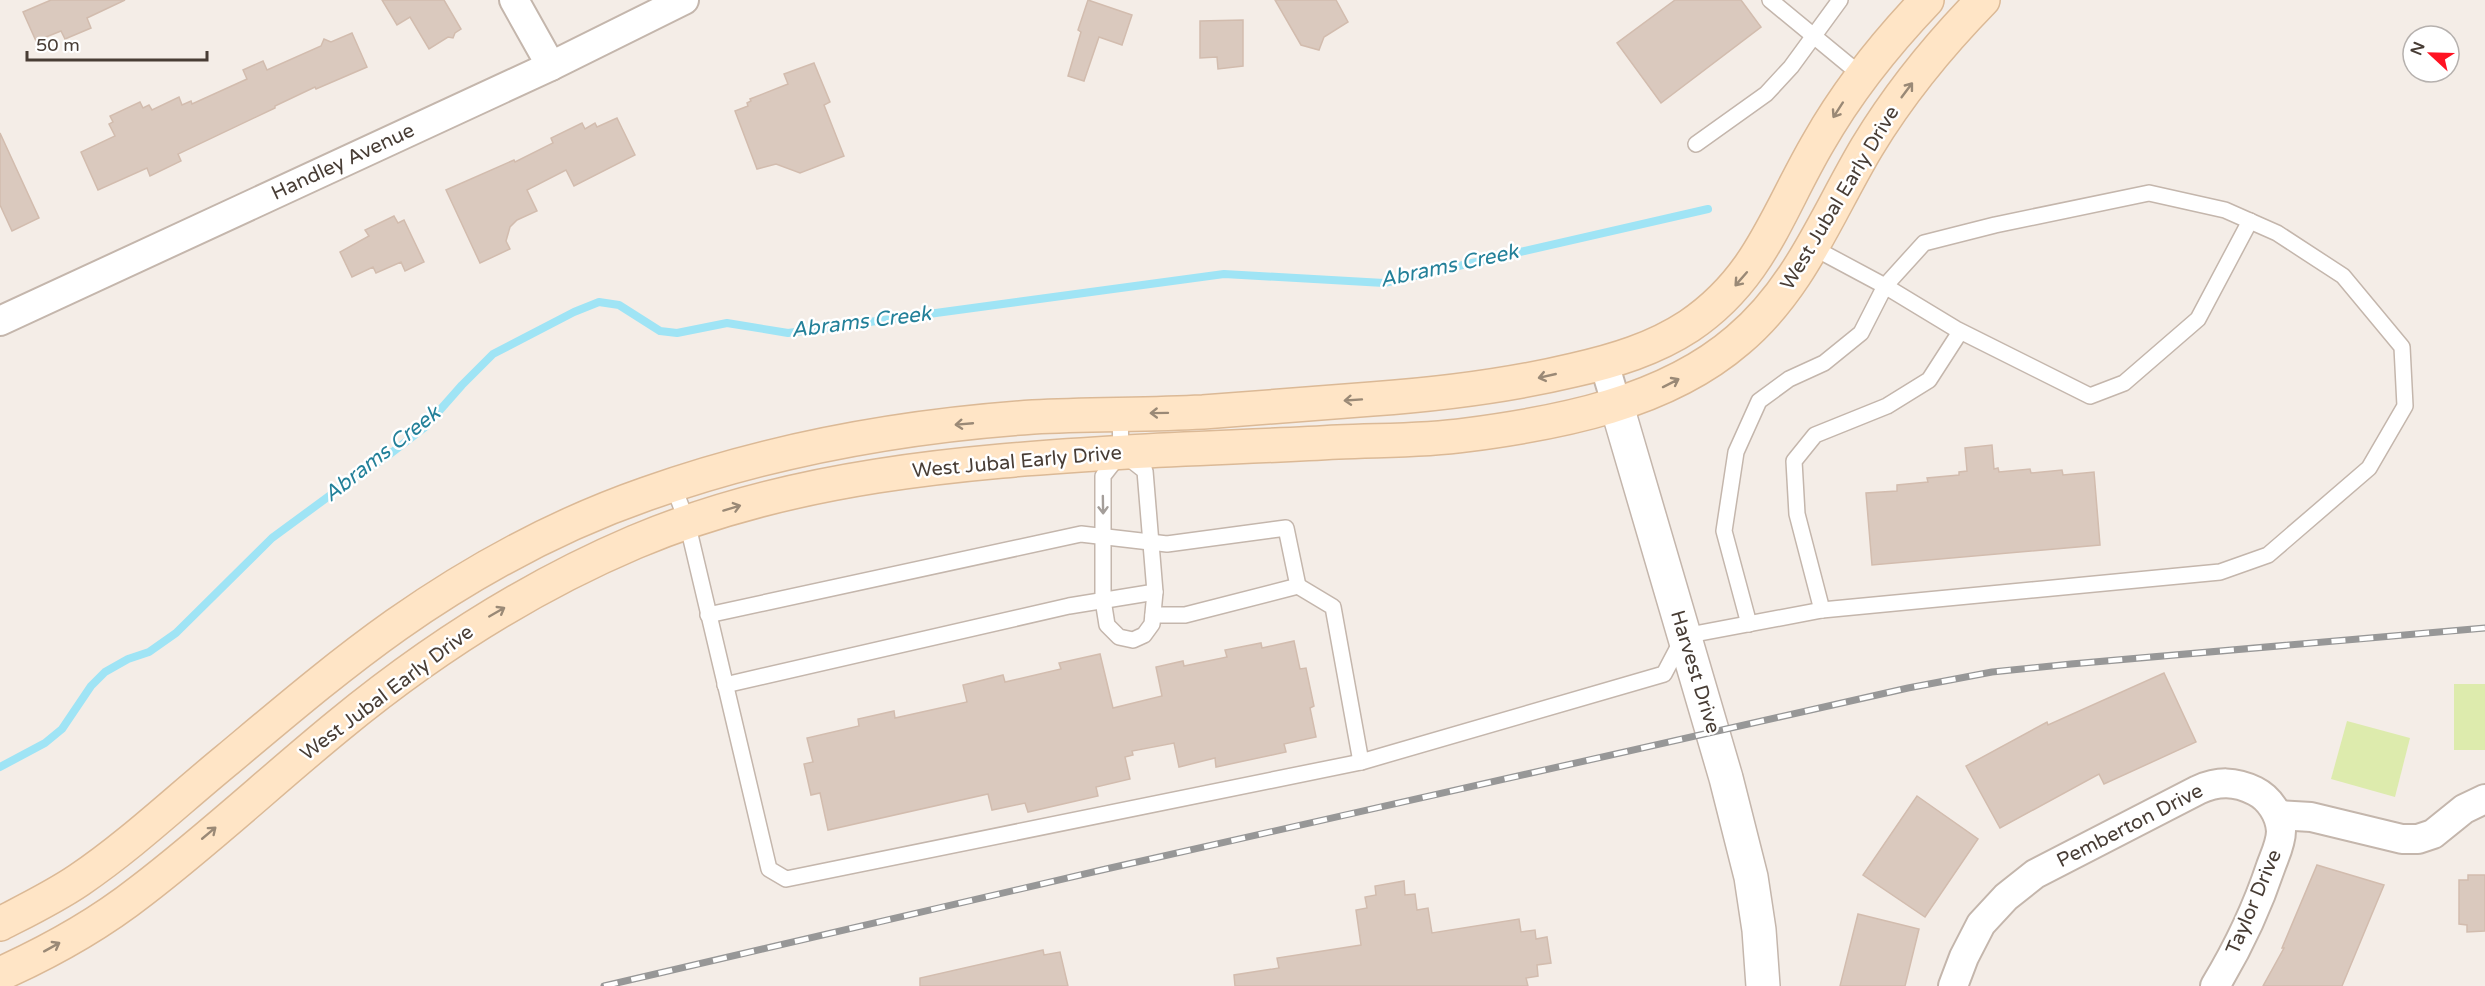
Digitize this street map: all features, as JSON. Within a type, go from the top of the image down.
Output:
[{"type":"main road","name":"West Jubal Early Drive","points":[[0,924],[83,878],[150,826],[344,664],[441,595],[514,552],[567,525],[673,485],[792,451],[875,435],[1031,417],[1199,412],[1450,393],[1531,380],[1604,363],[1659,344],[1691,325],[1725,296],[1750,268],[1767,243],[1815,148],[1861,75],[1927,0]]},
{"type":"main road","name":"West Jubal Early Drive","points":[[0,974],[96,923],[141,892],[337,727],[412,669],[475,625],[532,591],[633,543],[687,522],[781,493],[846,480],[924,469],[1121,453],[1462,436],[1560,419],[1668,386],[1739,339],[1785,290],[1814,248],[1849,179],[1885,120],[1938,48],[1983,0]]},
{"type":"street","points":[[514,0],[551,66]]},
{"type":"street","name":"Handley Avenue","points":[[0,321],[551,66],[684,0]]},
{"type":"street","name":"Harvest Drive","points":[[1604,363],[1714,733],[1751,878],[1759,930],[1763,986]]},
{"type":"street","name":"Pemberton Drive","points":[[1953,986],[1964,957],[1981,924],[2006,897],[2035,874],[2212,784],[2230,782],[2248,787],[2264,795],[2278,815]]},
{"type":"street","points":[[2278,815],[2311,817],[2402,838],[2418,839],[2433,834],[2464,809],[2485,799]]},
{"type":"street","name":"Taylor Drive","points":[[2215,986],[2229,963],[2259,900],[2279,844],[2281,831],[2278,815]]},
{"type":"lane","points":[[1770,0],[1861,75]]},
{"type":"lane","points":[[1696,144],[1766,94],[1791,67],[1840,0]]},
{"type":"lane","points":[[673,485],[687,522],[769,869],[786,879],[1361,762],[1664,674],[1684,636],[1749,624],[1822,610],[2220,572],[2268,555],[2369,468],[2405,406],[2402,347],[2343,276],[2277,233],[2225,210],[2149,193],[1995,225],[1924,243],[1885,286],[1861,333],[1824,363],[1789,380],[1759,401],[1736,452],[1724,531],[1749,624]]},
{"type":"lane","points":[[1814,248],[1885,286],[1960,332],[2090,396],[2124,383],[2198,319],[2250,221]]},
{"type":"lane","points":[[1822,610],[1797,514],[1794,461],[1815,435],[1887,406],[1929,380],[1960,332]]},
{"type":"lane","points":[[1120,414],[1121,453],[1103,476],[1103,600],[1107,625],[1119,637],[1133,640],[1144,635],[1152,624],[1155,592],[1152,543],[1144,471],[1121,453]]},
{"type":"lane","points":[[708,615],[1081,534],[1167,544],[1286,528],[1298,586]]},
{"type":"lane","points":[[1153,615],[1185,615],[1298,586],[1333,607],[1361,762]]},
{"type":"lane","points":[[725,685],[1069,606],[1155,592]]},
{"type":"green space","points":[[2454,684],[2485,684],[2485,750],[2454,750]]},
{"type":"green space","points":[[2347,721],[2410,738],[2395,797],[2331,779]]},
{"type":"building","points":[[51,0],[125,0],[87,18],[91,28],[65,39],[61,31],[36,41],[23,12]]},
{"type":"building","points":[[382,0],[444,0],[461,29],[455,33],[453,38],[448,37],[429,49],[410,17],[397,25]]},
{"type":"building","points":[[1088,0],[1132,15],[1122,45],[1099,37],[1084,81],[1068,76],[1081,32],[1078,30]]},
{"type":"building","points":[[1275,0],[1336,0],[1348,22],[1324,37],[1319,50],[1301,45]]},
{"type":"building","points":[[1675,0],[1741,0],[1761,27],[1661,103],[1617,43]]},
{"type":"building","points":[[1243,20],[1243,66],[1218,69],[1217,57],[1200,58],[1200,21]]},
{"type":"building","points":[[352,33],[367,67],[316,89],[315,87],[178,154],[181,161],[150,176],[147,168],[98,190],[81,152],[115,136],[109,124],[113,122],[110,116],[140,102],[143,108],[149,105],[152,110],[179,97],[182,105],[191,101],[192,104],[247,79],[243,70],[263,61],[267,70],[321,46],[324,39],[331,42]]},
{"type":"building","points":[[814,63],[830,102],[824,105],[844,156],[800,173],[776,164],[757,169],[735,111],[748,106],[750,99],[788,84],[784,74]]},
{"type":"building","points":[[617,118],[635,155],[574,186],[566,170],[527,190],[537,211],[517,220],[510,227],[506,241],[510,249],[480,263],[446,190],[514,160],[515,162],[553,143],[551,138],[582,123],[585,129],[595,123],[597,127]]},
{"type":"building","points":[[0,133],[39,218],[12,231],[0,205]]},
{"type":"building","points":[[394,216],[398,223],[404,220],[424,262],[405,271],[401,262],[376,273],[373,267],[352,277],[340,252],[369,236],[365,230]]},
{"type":"building","points":[[1992,445],[1994,469],[1998,468],[1999,472],[2030,469],[2031,473],[2062,470],[2063,475],[2094,472],[2100,545],[1872,565],[1866,493],[1897,491],[1897,485],[1928,482],[1927,478],[1959,475],[1959,472],[1967,471],[1965,448]]},
{"type":"building","points":[[1294,641],[1300,669],[1306,668],[1314,706],[1310,708],[1316,737],[1284,744],[1286,752],[1216,767],[1215,758],[1179,767],[1174,743],[1132,751],[1133,755],[1125,757],[1130,779],[1096,787],[1098,796],[1028,812],[1025,803],[992,810],[988,794],[828,830],[820,793],[811,795],[804,764],[813,762],[807,738],[859,726],[858,719],[894,711],[895,718],[967,702],[963,685],[1003,675],[1005,682],[1061,669],[1059,663],[1100,654],[1113,708],[1162,696],[1156,667],[1183,661],[1184,666],[1227,657],[1225,650],[1261,643],[1262,648]]},
{"type":"building","points":[[2164,673],[2196,742],[2104,784],[2099,774],[2000,828],[1966,766],[2047,722],[2048,725]]},
{"type":"building","points":[[1917,796],[1978,839],[1925,917],[1863,875]]},
{"type":"building","points":[[2317,865],[2384,885],[2342,986],[2263,986],[2284,948],[2282,948]]},
{"type":"building","points":[[2468,875],[2485,875],[2485,931],[2467,932],[2467,925],[2459,924],[2459,880],[2468,880]]},
{"type":"building","points":[[1404,881],[1405,895],[1415,894],[1417,910],[1428,908],[1432,933],[1519,919],[1521,932],[1535,930],[1536,939],[1547,937],[1551,963],[1537,965],[1538,976],[1526,978],[1528,986],[1235,986],[1234,975],[1279,968],[1277,958],[1361,945],[1356,910],[1367,908],[1365,897],[1376,895],[1375,886]]},
{"type":"building","points":[[1858,914],[1919,929],[1905,986],[1840,986]]},
{"type":"building","points":[[1043,950],[1044,955],[1060,952],[1068,986],[920,986],[920,978]]},
{"type":"waterway","name":"Abrams Creek","points":[[0,767],[45,743],[62,729],[91,686],[105,672],[128,659],[149,652],[176,633],[272,538],[425,427],[493,354],[574,312],[599,302],[619,305],[660,331],[677,333],[727,323],[788,333],[1224,274],[1384,283],[1708,209]]},
{"type":"railway","points":[[604,986],[1106,869],[1908,688],[1992,672],[2485,628]]}]
